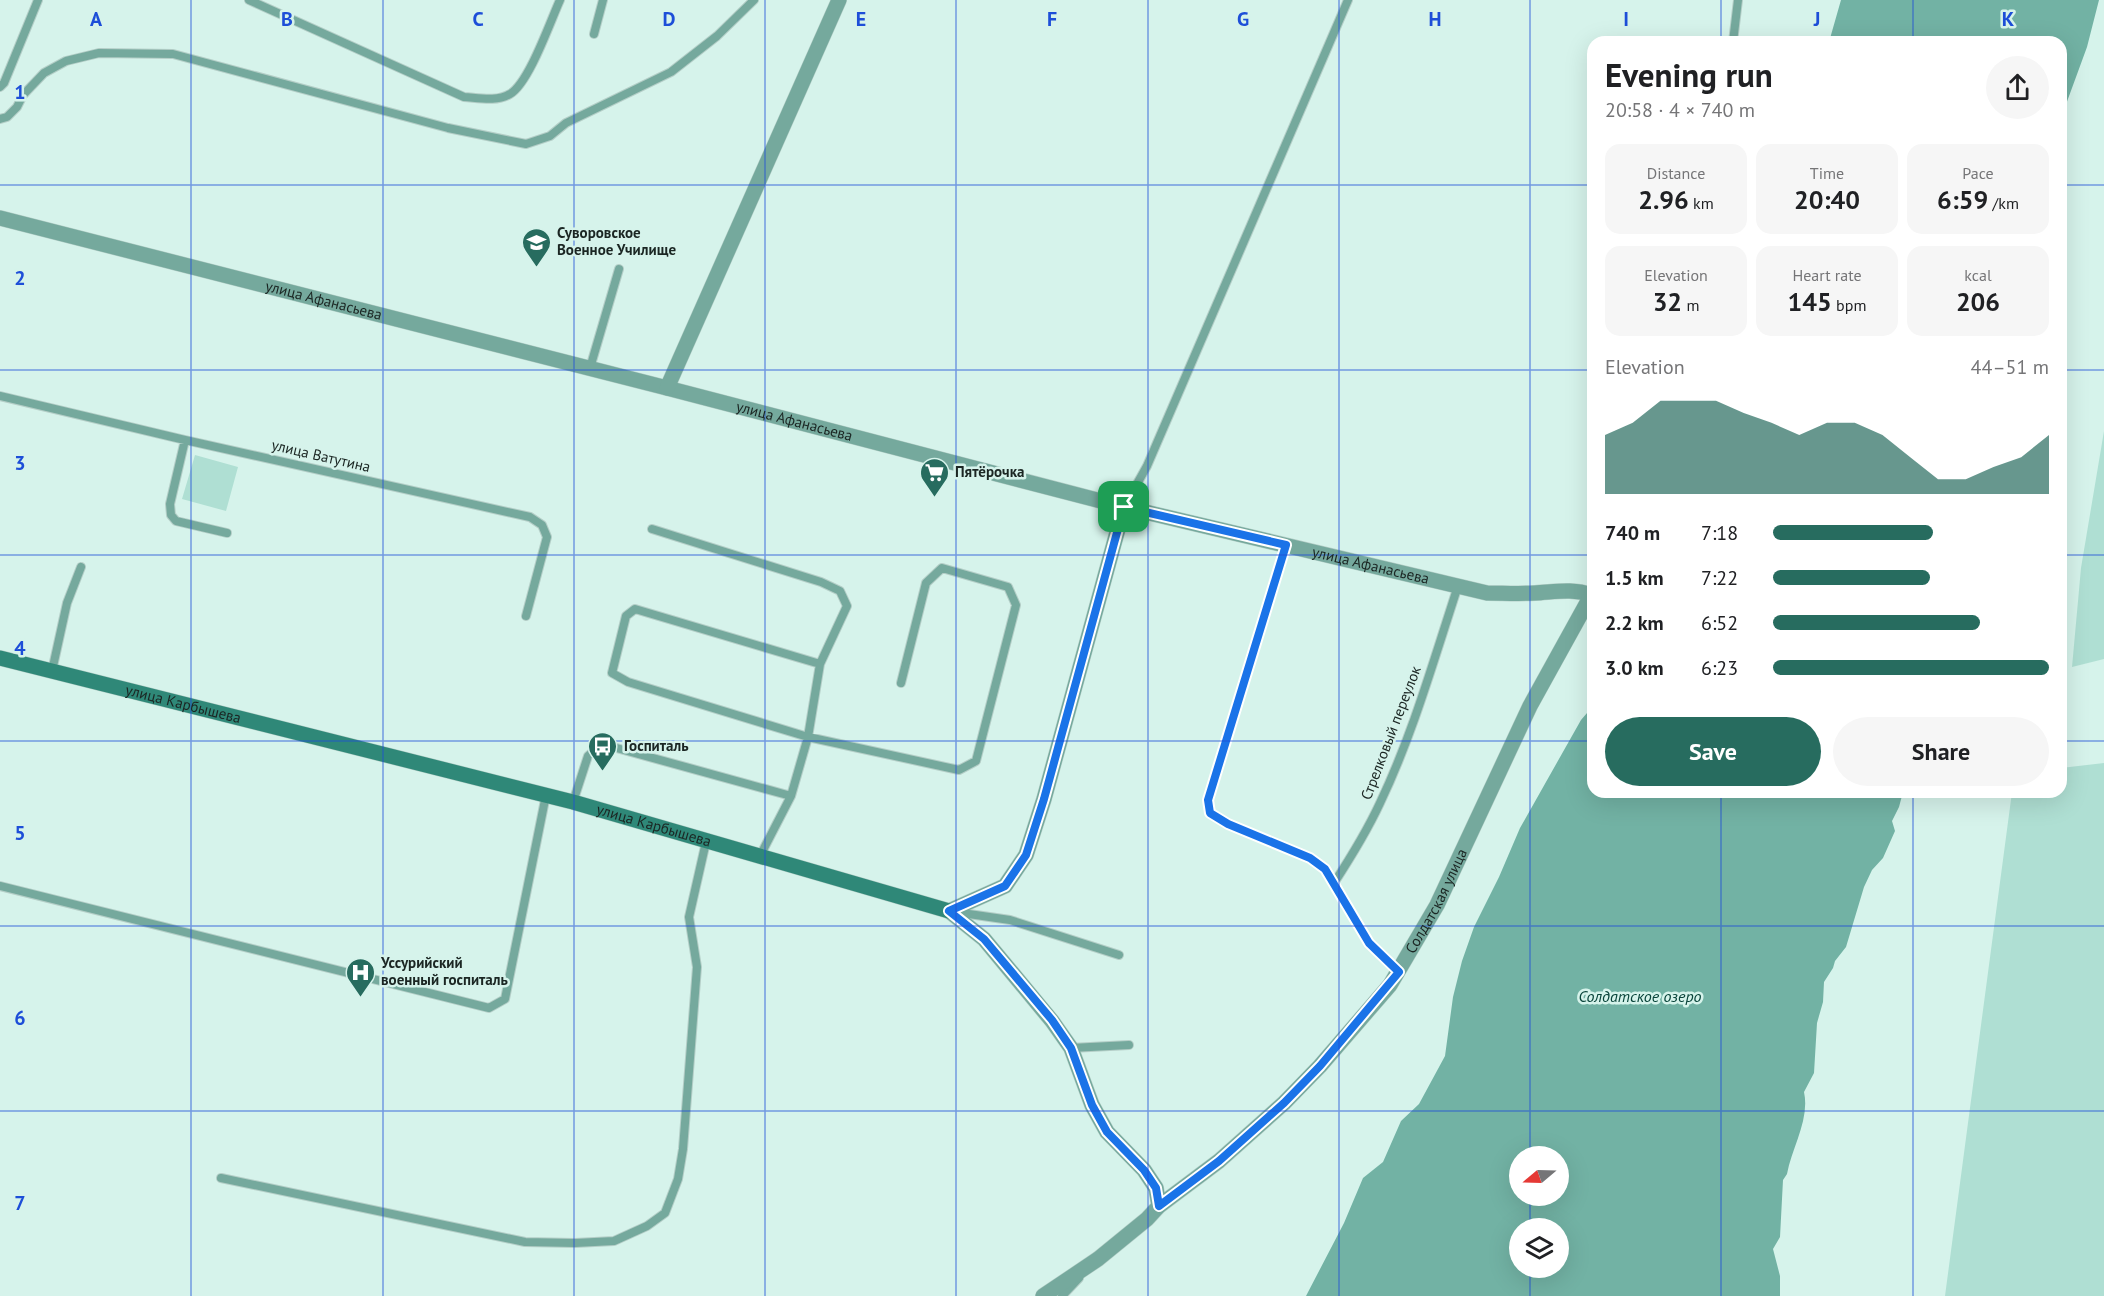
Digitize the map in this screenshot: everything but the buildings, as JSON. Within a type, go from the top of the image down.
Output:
[{"type":"street","points":[[667,388],[839,0]]},
{"type":"street","name":"улица Афанасьева","points":[[0,218],[1124,507],[1486,593],[1534,593],[1563,590],[1587,592]]},
{"type":"street","points":[[949,911],[1005,886],[1026,855],[1044,799],[1124,507]]},
{"type":"street","name":"Солдатская улица","points":[[1043,1296],[1098,1259],[1147,1219],[1159,1206],[1219,1161],[1284,1103],[1320,1066],[1399,972],[1437,905],[1530,706],[1587,602]]},
{"type":"street","name":"улица Карбышева","points":[[0,658],[573,802],[949,911],[984,939],[1052,1020],[1071,1048],[1092,1105],[1107,1132],[1144,1170],[1156,1188],[1159,1206]]},
{"type":"lane","points":[[0,87],[4,83],[38,0]]},
{"type":"lane","points":[[249,0],[464,97],[497,99],[511,94],[527,74],[560,0]]},
{"type":"lane","points":[[594,34],[603,0]]},
{"type":"lane","points":[[0,119],[8,117],[17,107],[23,95],[44,73],[66,61],[99,53],[173,54],[448,128],[526,144],[550,136],[566,123],[671,72],[717,36],[754,0]]},
{"type":"lane","points":[[1124,507],[1147,465],[1348,0]]},
{"type":"lane","points":[[1734,36],[1738,0]]},
{"type":"lane","points":[[590,368],[619,269]]},
{"type":"lane","name":"улица Ватутина","points":[[0,396],[185,440],[530,516],[542,525],[547,537],[526,616]]},
{"type":"lane","points":[[185,440],[170,504],[171,515],[176,521],[227,533]]},
{"type":"lane","points":[[652,529],[821,582],[840,591],[847,606],[820,664],[808,737],[790,796],[759,856]]},
{"type":"lane","points":[[1286,545],[1208,800],[1210,813],[1228,824],[1310,858],[1325,869],[1369,943],[1399,972]]},
{"type":"lane","points":[[52,671],[67,603],[81,567]]},
{"type":"lane","points":[[820,664],[635,609],[626,616],[612,673],[628,682],[808,737],[958,770],[976,761],[1016,604],[1008,587],[942,568],[926,583],[900,683]]},
{"type":"lane","name":"Стрелковый переулок","points":[[1334,883],[1381,801],[1412,724],[1458,586]]},
{"type":"lane","points":[[573,802],[588,756],[602,744],[790,796]]},
{"type":"lane","points":[[0,886],[489,1008],[505,999],[546,795]]},
{"type":"lane","points":[[221,1178],[525,1242],[614,1241],[647,1226],[665,1213],[678,1179],[683,1149],[697,968],[689,917],[706,842]]},
{"type":"lane","points":[[949,911],[1010,920],[1119,955]]},
{"type":"lane","points":[[1071,1048],[1129,1046]]},
{"type":"lane","points":[[1062,1296],[1098,1259]]},
{"type":"shaded area","points":[[2104,431],[2104,659],[2072,667],[2081,568]]},
{"type":"shaded area","points":[[195,455],[238,467],[226,511],[182,499]]},
{"type":"shaded area","points":[[2104,763],[2104,1296],[1945,1296],[2011,798],[2067,798],[2067,767]]},
{"type":"water","points":[[1841,0],[2099,0],[2087,47],[2067,102],[2067,36],[1831,36]]},
{"type":"water","name":"Солдатское озеро","points":[[1587,713],[1587,798],[1901,798],[1892,821],[1895,831],[1883,858],[1872,870],[1864,887],[1846,947],[1835,961],[1824,982],[1823,1002],[1817,1023],[1814,1073],[1804,1092],[1803,1123],[1783,1180],[1780,1237],[1773,1249],[1780,1276],[1780,1296],[1306,1296],[1344,1223],[1363,1178],[1383,1162],[1401,1121],[1419,1104],[1445,1056],[1453,997],[1462,961],[1474,927],[1520,828]]},
{"type":"place","name":"Суворовское Военное Училище","points":[[536,268]]},
{"type":"place","name":"Пятёрочка","points":[[934,498]]},
{"type":"place","name":"Госпиталь","points":[[603,772]]},
{"type":"place","name":"Уссурийский военный госпиталь","points":[[360,998]]},
{"type":"route","points":[[1124,507],[1286,545],[1208,800],[1210,813],[1228,824],[1310,858],[1325,869],[1369,943],[1399,972],[1320,1066],[1284,1103],[1219,1161],[1159,1206],[1156,1188],[1144,1170],[1107,1132],[1092,1105],[1071,1048],[1052,1020],[984,939],[949,911],[1005,886],[1026,855],[1044,799],[1124,507]]}]
